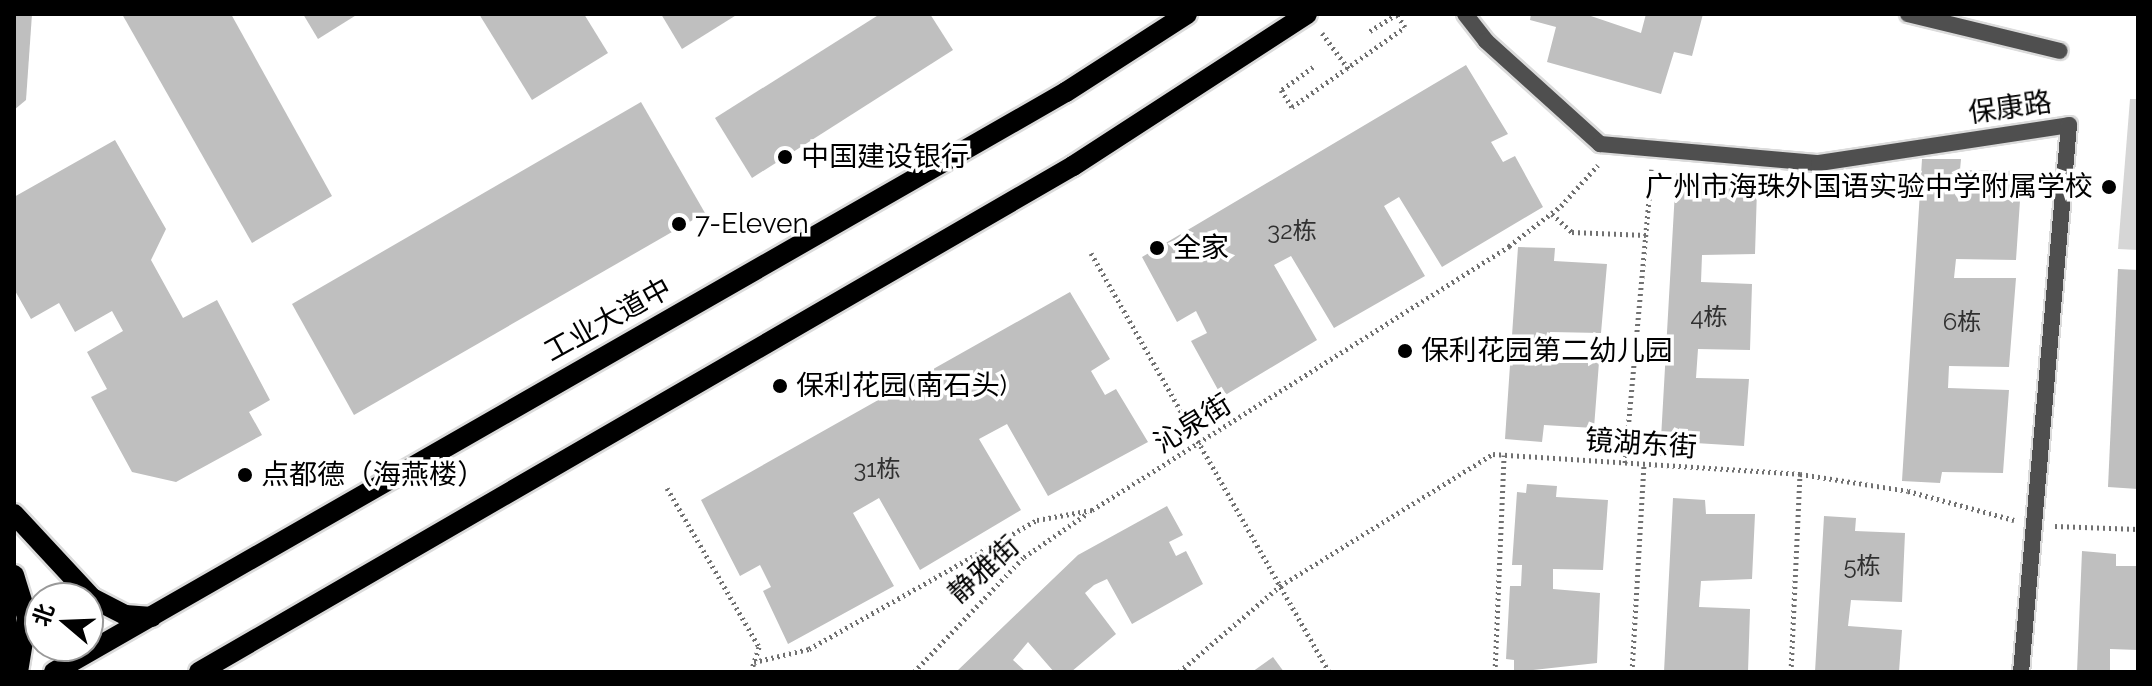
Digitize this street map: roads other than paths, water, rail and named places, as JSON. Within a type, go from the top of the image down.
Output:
[{"type":"main road","name":"工业大道中","points":[[54,672],[1052,100],[1187,14]]},
{"type":"main road","points":[[199,672],[1060,174],[1311,20]]},
{"type":"main road","points":[[14,514],[92,598],[125,615],[152,617]]},
{"type":"main road","points":[[14,575],[27,617],[18,672]]},
{"type":"street","name":"保康路","points":[[1465,14],[1600,144],[1819,163],[2069,125],[2021,672]]},
{"type":"street","points":[[1908,14],[2060,51]]},
{"type":"place","name":"中国建设银行","points":[[785,157]]},
{"type":"place","name":"广州市海珠外国语实验中学附属学校","points":[[2109,187]]},
{"type":"place","name":"7-Eleven","points":[[679,224]]},
{"type":"place","name":"全家","points":[[1157,248]]},
{"type":"place","name":"保利花园第二幼儿园","points":[[1405,351]]},
{"type":"place","name":"保利花园(南石头)","points":[[780,386]]},
{"type":"place","name":"点都德（海燕楼）","points":[[245,475]]}]
